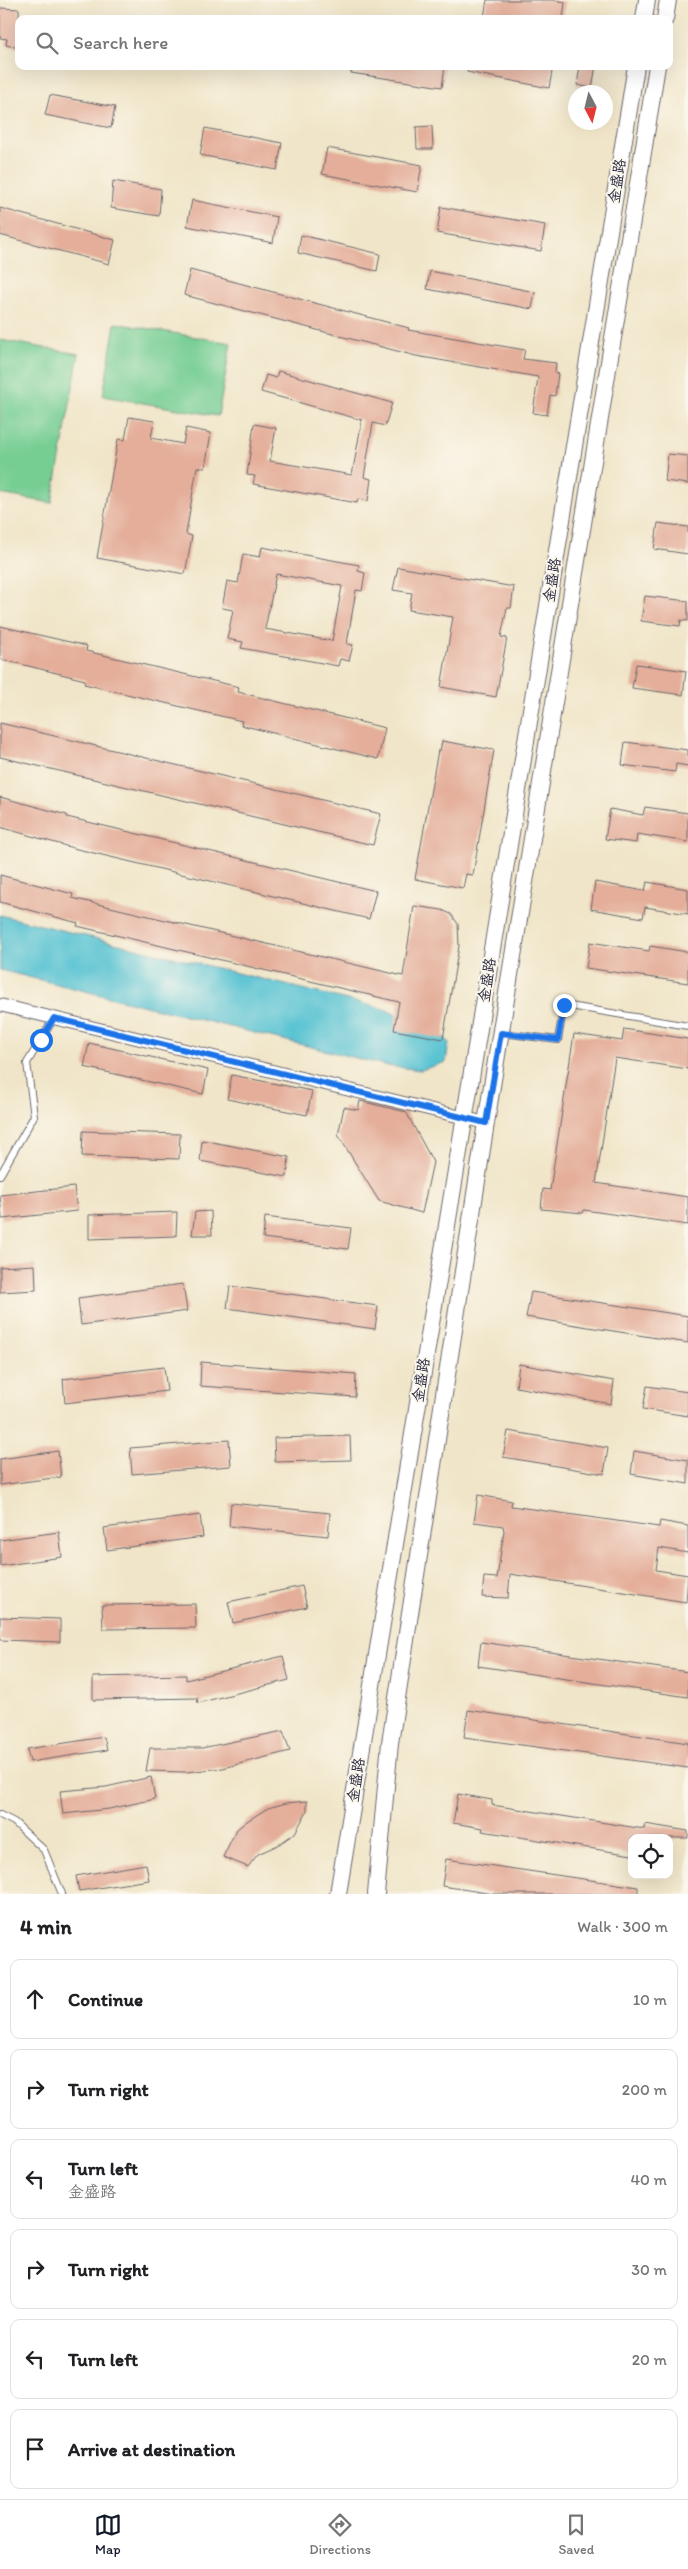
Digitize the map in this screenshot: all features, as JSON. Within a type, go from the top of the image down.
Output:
[{"type":"street","points":[[645,15],[647,0]]},
{"type":"street","points":[[666,15],[668,0]]},
{"type":"street","name":"金盛路","points":[[339,1894],[342,1866],[635,70]]},
{"type":"street","name":"金盛路","points":[[376,1894],[377,1866],[390,1743],[486,1123],[656,70]]},
{"type":"street","points":[[0,1005],[486,1123]]},
{"type":"street","points":[[366,1894],[377,1866]]},
{"type":"lane","points":[[501,1033],[558,1040],[564,1005],[688,1026]]},
{"type":"lane","points":[[0,1175],[34,1116],[27,1063],[54,1018]]},
{"type":"lane","points":[[0,1815],[14,1822],[44,1850],[62,1894]]},
{"type":"green space","points":[[115,323],[231,343],[218,416],[103,396]]},
{"type":"green space","points":[[0,340],[79,354],[52,503],[0,494]]},
{"type":"water","points":[[0,915],[384,1009],[443,1036],[449,1042],[446,1062],[421,1070],[388,1066],[0,970]]},
{"type":"building","points":[[487,0],[554,0],[565,2],[563,15],[484,15]]},
{"type":"building","points":[[0,8],[19,9],[19,15],[15,15],[15,47],[6,45],[7,39],[0,38]]},
{"type":"building","points":[[351,70],[444,70],[442,87],[351,73]]},
{"type":"building","points":[[467,70],[552,70],[549,88],[467,72]]},
{"type":"building","points":[[579,70],[595,70],[593,85],[577,85]]},
{"type":"building","points":[[50,95],[115,107],[111,128],[45,115]]},
{"type":"building","points":[[432,126],[433,149],[417,149],[416,127]]},
{"type":"building","points":[[205,128],[282,143],[277,170],[200,155]]},
{"type":"building","points":[[327,148],[422,165],[417,192],[322,174]]},
{"type":"building","points":[[113,181],[161,189],[159,216],[111,208]]},
{"type":"building","points":[[192,200],[277,217],[273,243],[187,226]]},
{"type":"building","points":[[441,207],[545,225],[541,251],[437,233]]},
{"type":"building","points":[[0,208],[115,240],[109,264],[0,235]]},
{"type":"building","points":[[301,235],[380,254],[377,271],[298,253]]},
{"type":"building","points":[[190,270],[409,328],[408,330],[525,350],[523,359],[556,363],[555,373],[558,374],[555,396],[550,395],[547,415],[533,413],[538,377],[416,356],[184,295]]},
{"type":"building","points":[[430,271],[535,292],[532,309],[427,289]]},
{"type":"building","points":[[278,371],[392,403],[385,426],[373,423],[364,477],[371,479],[368,501],[358,499],[357,503],[253,484],[255,476],[247,475],[254,424],[276,428],[270,461],[352,475],[362,420],[261,392],[266,375],[276,378]]},
{"type":"building","points":[[129,417],[154,421],[151,438],[183,444],[186,428],[211,433],[205,468],[197,467],[186,534],[192,536],[185,574],[97,558],[118,439],[125,440]]},
{"type":"building","points":[[668,454],[688,456],[688,484],[665,481]]},
{"type":"building","points":[[658,523],[688,527],[688,554],[654,549]]},
{"type":"building","points":[[262,547],[359,565],[358,571],[365,573],[362,591],[356,590],[347,644],[353,645],[349,661],[340,659],[338,666],[241,648],[243,642],[227,639],[233,610],[222,608],[227,581],[238,583],[243,554],[260,557]],"holes":[[[276,574],[342,586],[332,641],[265,629]]]},
{"type":"building","points":[[398,567],[514,587],[511,608],[507,608],[501,637],[507,638],[496,697],[441,687],[453,617],[409,610],[412,593],[393,590]]},
{"type":"building","points":[[645,596],[688,601],[688,621],[681,620],[680,626],[641,621]]},
{"type":"building","points":[[0,626],[87,646],[86,651],[239,687],[238,692],[385,728],[378,759],[241,725],[242,721],[84,684],[85,680],[0,659]]},
{"type":"building","points":[[636,664],[686,671],[683,695],[632,688]]},
{"type":"building","points":[[0,723],[381,814],[373,845],[0,757]]},
{"type":"building","points":[[442,741],[494,750],[473,875],[466,874],[463,888],[415,879],[438,750],[440,751]]},
{"type":"building","points":[[625,742],[688,750],[688,766],[676,764],[675,772],[622,765]]},
{"type":"building","points":[[0,797],[67,815],[67,817],[376,891],[369,919],[73,848],[0,827]]},
{"type":"building","points":[[645,807],[688,813],[688,842],[637,834],[636,843],[605,839],[610,809],[643,815]]},
{"type":"building","points":[[0,875],[73,894],[72,898],[403,976],[414,906],[442,910],[451,914],[458,924],[459,946],[443,1039],[394,1030],[399,1002],[77,926],[78,923],[0,902]]},
{"type":"building","points":[[595,882],[645,891],[647,882],[688,889],[688,914],[645,907],[643,918],[591,909]]},
{"type":"building","points":[[590,942],[649,951],[650,946],[688,952],[688,983],[586,968]]},
{"type":"building","points":[[624,1029],[688,1039],[688,1069],[615,1058],[596,1183],[688,1197],[688,1225],[584,1210],[583,1213],[541,1209],[543,1189],[550,1190],[574,1034],[622,1041]]},
{"type":"building","points":[[89,1043],[208,1070],[203,1094],[84,1067]]},
{"type":"building","points":[[232,1075],[312,1091],[307,1115],[227,1099]]},
{"type":"building","points":[[360,1101],[406,1112],[433,1162],[422,1213],[379,1201],[338,1135],[344,1107],[358,1110]]},
{"type":"building","points":[[83,1131],[180,1134],[179,1159],[82,1156]]},
{"type":"building","points":[[202,1140],[289,1157],[287,1177],[200,1161]]},
{"type":"building","points":[[74,1187],[77,1211],[2,1219],[0,1195]]},
{"type":"building","points":[[211,1211],[212,1235],[192,1235],[195,1212]]},
{"type":"building","points":[[177,1212],[176,1236],[89,1239],[89,1215]]},
{"type":"building","points":[[265,1217],[351,1228],[348,1249],[263,1238]]},
{"type":"building","points":[[35,1265],[36,1290],[0,1292],[0,1267]]},
{"type":"building","points":[[183,1284],[187,1311],[81,1325],[78,1298]]},
{"type":"building","points":[[230,1286],[378,1306],[375,1329],[227,1308]]},
{"type":"building","points":[[531,1292],[688,1316],[688,1343],[526,1317]]},
{"type":"building","points":[[201,1362],[356,1374],[355,1397],[200,1386]]},
{"type":"building","points":[[519,1364],[614,1381],[611,1404],[516,1387]]},
{"type":"building","points":[[164,1367],[167,1391],[65,1403],[63,1379]]},
{"type":"building","points":[[647,1386],[688,1392],[688,1416],[643,1409]]},
{"type":"building","points":[[508,1431],[608,1448],[604,1474],[503,1457]]},
{"type":"building","points":[[350,1436],[351,1460],[275,1462],[274,1438]]},
{"type":"building","points":[[229,1440],[231,1466],[132,1474],[130,1448]]},
{"type":"building","points":[[58,1451],[61,1477],[0,1485],[0,1459]]},
{"type":"building","points":[[634,1451],[688,1460],[688,1484],[631,1474]]},
{"type":"building","points":[[478,1495],[512,1501],[511,1506],[659,1527],[660,1521],[688,1526],[688,1553],[659,1548],[656,1570],[688,1575],[686,1602],[510,1574],[508,1598],[482,1597],[484,1577],[497,1578],[504,1531],[503,1526],[474,1522]]},
{"type":"building","points":[[231,1503],[330,1513],[328,1536],[229,1526]]},
{"type":"building","points":[[200,1515],[203,1537],[107,1550],[104,1528]]},
{"type":"building","points":[[59,1532],[62,1557],[0,1566],[0,1540]]},
{"type":"building","points":[[302,1586],[307,1607],[233,1623],[228,1602]]},
{"type":"building","points":[[195,1604],[196,1628],[103,1629],[102,1605]]},
{"type":"building","points":[[0,1617],[60,1619],[60,1642],[0,1640]]},
{"type":"building","points":[[481,1642],[688,1672],[688,1697],[478,1666]]},
{"type":"building","points":[[283,1656],[289,1680],[198,1703],[197,1698],[93,1700],[93,1677],[186,1675],[186,1680]]},
{"type":"building","points":[[468,1710],[688,1743],[688,1768],[464,1737]]},
{"type":"building","points":[[283,1731],[290,1751],[223,1768],[186,1772],[146,1771],[150,1748],[202,1748]]},
{"type":"building","points":[[104,1737],[107,1750],[30,1762],[27,1749]]},
{"type":"building","points":[[151,1777],[155,1799],[109,1809],[63,1814],[60,1791],[106,1787]]},
{"type":"building","points":[[458,1794],[492,1800],[492,1805],[644,1829],[645,1824],[688,1831],[688,1838],[673,1838],[673,1834],[628,1834],[628,1854],[482,1831],[483,1828],[453,1823]]},
{"type":"building","points":[[307,1801],[307,1811],[295,1833],[278,1845],[258,1854],[248,1867],[223,1857],[236,1830],[247,1821],[268,1808],[286,1803]]},
{"type":"building","points":[[446,1859],[638,1887],[638,1894],[494,1894],[442,1886]]},
{"type":"building","points":[[146,1864],[149,1880],[79,1891],[76,1876]]},
{"type":"route","points":[[41,1040],[54,1018],[486,1123],[501,1033],[558,1040],[564,1005]]}]
